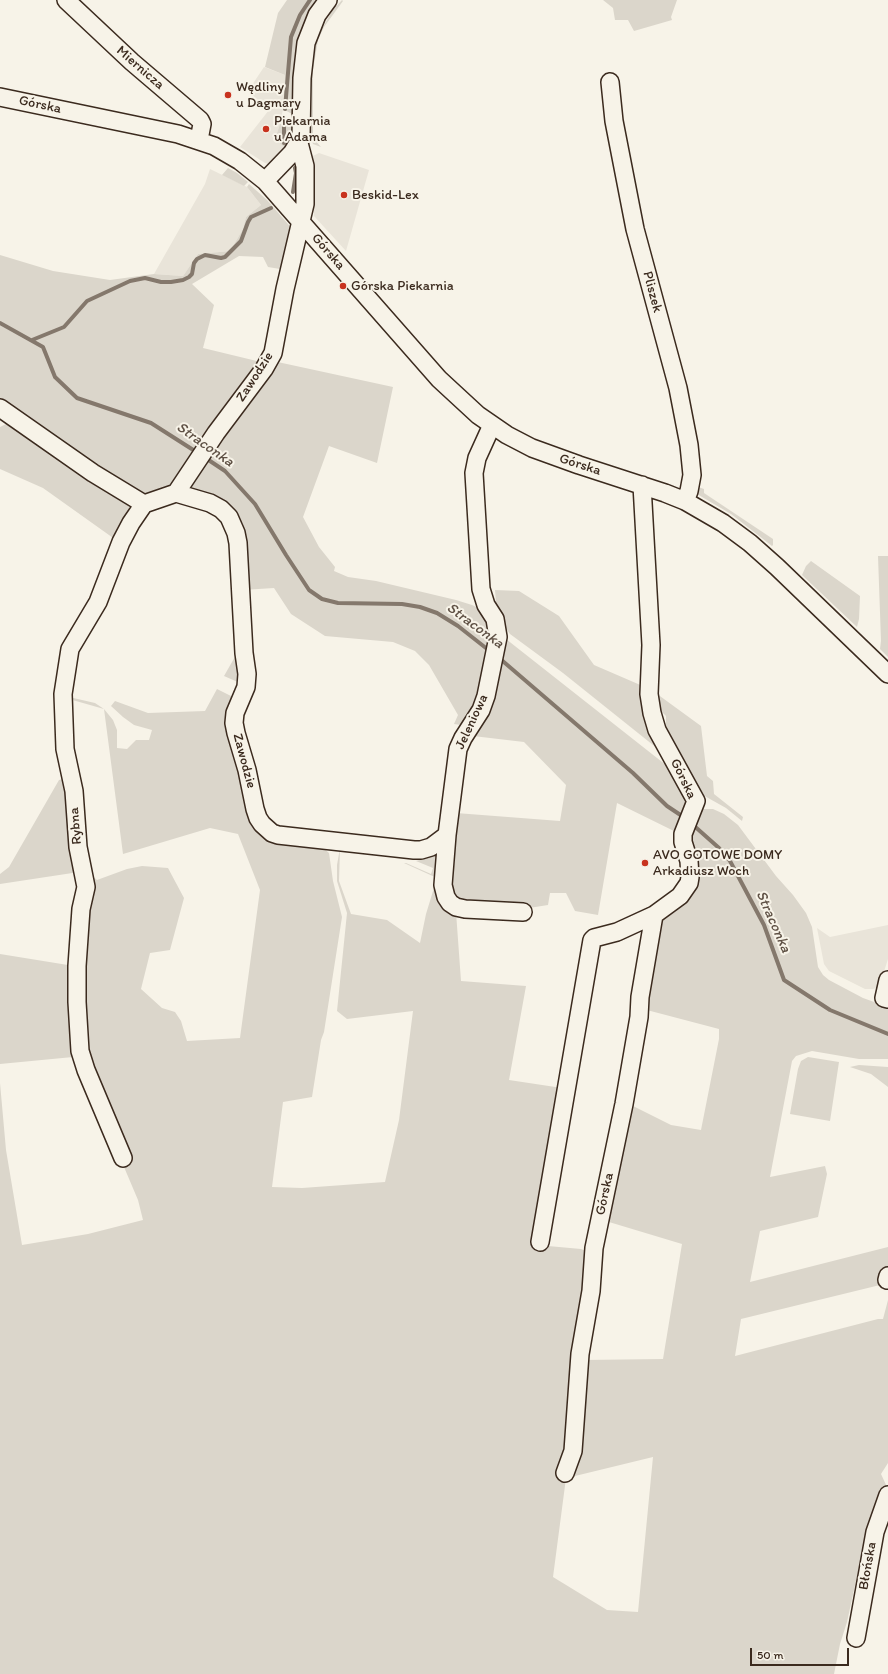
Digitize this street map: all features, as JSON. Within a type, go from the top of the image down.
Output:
[{"type":"street","name":"Miernicza","points":[[66,0],[132,62],[200,120],[202,124],[199,140]]},
{"type":"street","points":[[265,181],[292,153],[299,143],[302,134],[302,78],[306,43],[317,15],[328,0]]},
{"type":"street","name":"Pliszek","points":[[610,82],[614,121],[635,229],[678,388],[689,445],[692,475],[689,492],[685,501]]},
{"type":"street","name":"Górska","points":[[0,97],[153,128],[199,140],[214,146],[240,161],[265,181],[439,379],[465,404],[492,425],[519,442],[547,454],[642,485],[685,501],[723,523],[750,543],[888,674]]},
{"type":"street","name":"Zawodzie","points":[[299,143],[305,166],[306,196],[302,222],[273,353],[264,369],[216,433],[176,493],[210,503],[221,510],[229,517],[236,533],[238,543],[243,640],[247,674],[246,687],[235,713],[234,723],[248,770],[255,809],[262,824],[272,832],[282,835],[414,850],[421,850],[431,847],[446,835]]},
{"type":"street","points":[[0,408],[93,473],[144,504],[176,493]]},
{"type":"street","name":"Jeleniowa","points":[[492,425],[477,458],[474,473],[481,589],[486,605],[495,619],[498,637],[481,710],[458,749],[446,835],[442,878],[444,892],[450,903],[456,907],[464,909],[523,912]]},
{"type":"street","name":"Górska","points":[[540,1242],[566,1084],[587,972],[590,944],[594,938],[618,932],[654,915],[680,896],[689,883],[689,861],[683,842],[684,829],[696,801],[657,730],[650,701],[650,645],[642,485]]},
{"type":"street","name":"Rybna","points":[[123,1158],[86,1070],[80,1051],[77,1002],[77,966],[79,933],[86,887],[78,847],[74,791],[65,749],[63,694],[70,649],[98,602],[121,542],[131,523],[144,504]]},
{"type":"street","name":"Górska","points":[[565,1473],[573,1451],[580,1354],[591,1291],[594,1248],[624,1104],[639,1018],[640,997],[654,915]]},
{"type":"street","points":[[888,980],[884,998],[888,999]]},
{"type":"street","name":"Błońska","points":[[856,1638],[875,1532],[888,1495]]},
{"type":"shaded area","points":[[287,0],[320,0],[295,90],[293,90],[292,114],[283,109],[285,75],[265,67],[278,13]]},
{"type":"shaded area","points":[[342,0],[343,1],[324,27],[318,40],[313,70],[313,138],[321,147],[313,144],[311,138],[312,64],[318,36],[332,11]]},
{"type":"shaded area","points":[[603,0],[677,0],[671,17],[672,20],[634,31],[628,20],[615,20],[613,8]]},
{"type":"shaded area","points":[[264,67],[285,75],[283,109],[275,139],[284,147],[273,162],[269,164],[240,147],[269,110],[248,91]]},
{"type":"shaded area","points":[[283,122],[292,122],[292,132],[284,147],[275,139],[280,124]]},
{"type":"shaded area","points":[[319,153],[369,170],[346,251],[314,216],[313,156]]},
{"type":"shaded area","points":[[228,168],[248,182],[244,186],[222,175]]},
{"type":"shaded area","points":[[210,169],[247,187],[261,205],[246,217],[243,229],[230,251],[198,254],[183,276],[154,274],[205,184]]},
{"type":"shaded area","points":[[249,184],[267,200],[294,231],[286,270],[268,267],[263,257],[239,256],[192,284],[214,305],[203,348],[265,363],[204,437],[184,465],[186,469],[165,491],[154,495],[139,494],[0,402],[0,255],[53,271],[110,280],[154,274],[183,276],[198,254],[230,251],[243,229],[246,217],[261,205],[247,187]]},
{"type":"shaded area","points":[[273,361],[393,387],[377,463],[329,446],[303,517],[319,547],[335,567],[334,571],[348,577],[376,581],[456,600],[485,611],[492,622],[487,672],[468,726],[454,724],[458,715],[429,665],[415,651],[393,642],[325,636],[291,614],[274,588],[243,590],[238,533],[191,490],[190,484]]},
{"type":"shaded area","points":[[6,424],[12,424],[127,501],[130,510],[116,540],[43,488],[0,469],[0,427]]},
{"type":"shaded area","points":[[695,486],[704,489],[704,493],[773,539],[773,545],[772,546],[731,514],[697,494]]},
{"type":"shaded area","points":[[878,556],[888,556],[888,657],[880,649]]},
{"type":"shaded area","points":[[811,561],[860,596],[859,619],[857,627],[802,575],[806,566]]},
{"type":"shaded area","points":[[495,590],[519,591],[559,616],[594,665],[645,687],[663,753],[563,673],[510,634],[504,626],[502,614],[496,603]]},
{"type":"shaded area","points":[[506,639],[671,769],[680,781],[690,801],[688,813],[678,833],[617,803],[598,915],[575,911],[566,893],[550,893],[548,905],[529,908],[468,906],[457,903],[447,892],[446,877],[458,777],[460,777],[456,813],[560,821],[566,785],[524,742],[473,736],[463,749],[461,767],[460,766],[459,758],[462,748],[483,714],[496,675],[503,642]]},
{"type":"shaded area","points":[[236,655],[240,683],[224,676]]},
{"type":"shaded area","points":[[217,689],[235,698],[258,825],[321,846],[329,853],[333,881],[342,917],[324,1032],[321,1040],[312,1097],[283,1102],[272,1187],[302,1188],[385,1182],[399,1120],[413,1011],[347,1019],[337,1011],[347,913],[337,881],[337,865],[340,848],[339,881],[351,914],[387,920],[420,943],[426,914],[437,878],[404,863],[431,874],[433,868],[416,861],[423,859],[436,848],[456,912],[461,981],[526,986],[509,1080],[562,1088],[546,1244],[548,1246],[581,1249],[591,1253],[566,1478],[553,1577],[607,1610],[638,1612],[653,1457],[575,1476],[574,1469],[583,1360],[663,1359],[682,1244],[609,1222],[602,1216],[627,1103],[671,1125],[701,1130],[719,1039],[719,1029],[643,1009],[655,927],[682,899],[687,841],[696,813],[703,809],[713,809],[724,814],[738,825],[776,876],[793,895],[806,913],[812,927],[818,967],[823,975],[829,980],[863,998],[888,1007],[888,1059],[859,1059],[812,1051],[796,1056],[792,1061],[770,1177],[825,1166],[827,1174],[818,1217],[760,1231],[750,1282],[888,1247],[888,1268],[880,1285],[741,1319],[735,1356],[878,1319],[883,1319],[888,1300],[888,1463],[881,1474],[887,1487],[860,1562],[834,1674],[0,1674],[0,1083],[6,1150],[22,1245],[88,1234],[143,1220],[138,1200],[124,1167],[127,1157],[89,1067],[80,1002],[92,876],[97,880],[127,869],[142,866],[168,868],[184,898],[170,950],[150,953],[141,989],[162,1008],[175,1012],[181,1021],[187,1041],[240,1038],[260,890],[238,834],[210,828],[123,854],[104,709],[113,720],[117,730],[117,748],[127,749],[136,740],[149,740],[152,730],[134,725],[123,717],[111,706],[115,701],[148,713],[205,711]]},
{"type":"shaded area","points":[[653,691],[701,726],[707,776],[713,781],[714,794],[743,817],[742,821],[726,808],[701,794],[666,729],[666,716],[655,705]]},
{"type":"shaded area","points":[[69,697],[95,703],[104,709],[69,699]]},
{"type":"shaded area","points":[[63,779],[67,782],[79,872],[0,884],[0,874],[9,867],[59,780]]},
{"type":"shaded area","points":[[888,925],[888,959],[879,987],[865,989],[829,971],[824,964],[817,928],[830,937]]},
{"type":"shaded area","points":[[0,954],[74,966],[77,1051],[73,1057],[0,1064]]},
{"type":"shaded area","points":[[808,1057],[839,1062],[830,1121],[790,1114],[798,1069],[801,1061]]},
{"type":"shaded area","points":[[859,1065],[888,1067],[888,1087],[871,1074],[850,1067]]},
{"type":"waterway","points":[[285,109],[291,37],[300,15],[310,0]]},
{"type":"waterway","points":[[284,124],[284,143]]},
{"type":"waterway","points":[[293,192],[296,173],[295,168]]},
{"type":"waterway","points":[[32,340],[64,327],[87,301],[130,281],[145,278],[161,282],[171,282],[183,280],[189,277],[192,274],[194,263],[197,259],[205,255],[221,258],[225,257],[241,241],[251,217],[271,208]]},
{"type":"waterway","name":"Straconka","points":[[0,323],[43,347],[55,377],[77,398],[151,423],[198,453]]},
{"type":"waterway","name":"Straconka","points":[[204,457],[225,471],[255,504],[309,590],[322,599],[338,603],[402,604],[420,607],[437,613],[458,626],[491,652]]},
{"type":"waterway","name":"Straconka","points":[[498,657],[633,773],[667,806],[685,818]]},
{"type":"waterway","name":"Straconka","points":[[692,824],[719,848],[730,861],[764,925],[784,980],[830,1010],[888,1034]]},
{"type":"place","name":"Wędliny u Dagmary","points":[[228,95]]},
{"type":"place","name":"Piekarnia u Adama","points":[[266,129]]},
{"type":"place","name":"Beskid-Lex","points":[[344,195]]},
{"type":"place","name":"Górska Piekarnia","points":[[343,286]]},
{"type":"place","name":"AVO GOTOWE DOMY Arkadiusz Woch","points":[[645,863]]}]
